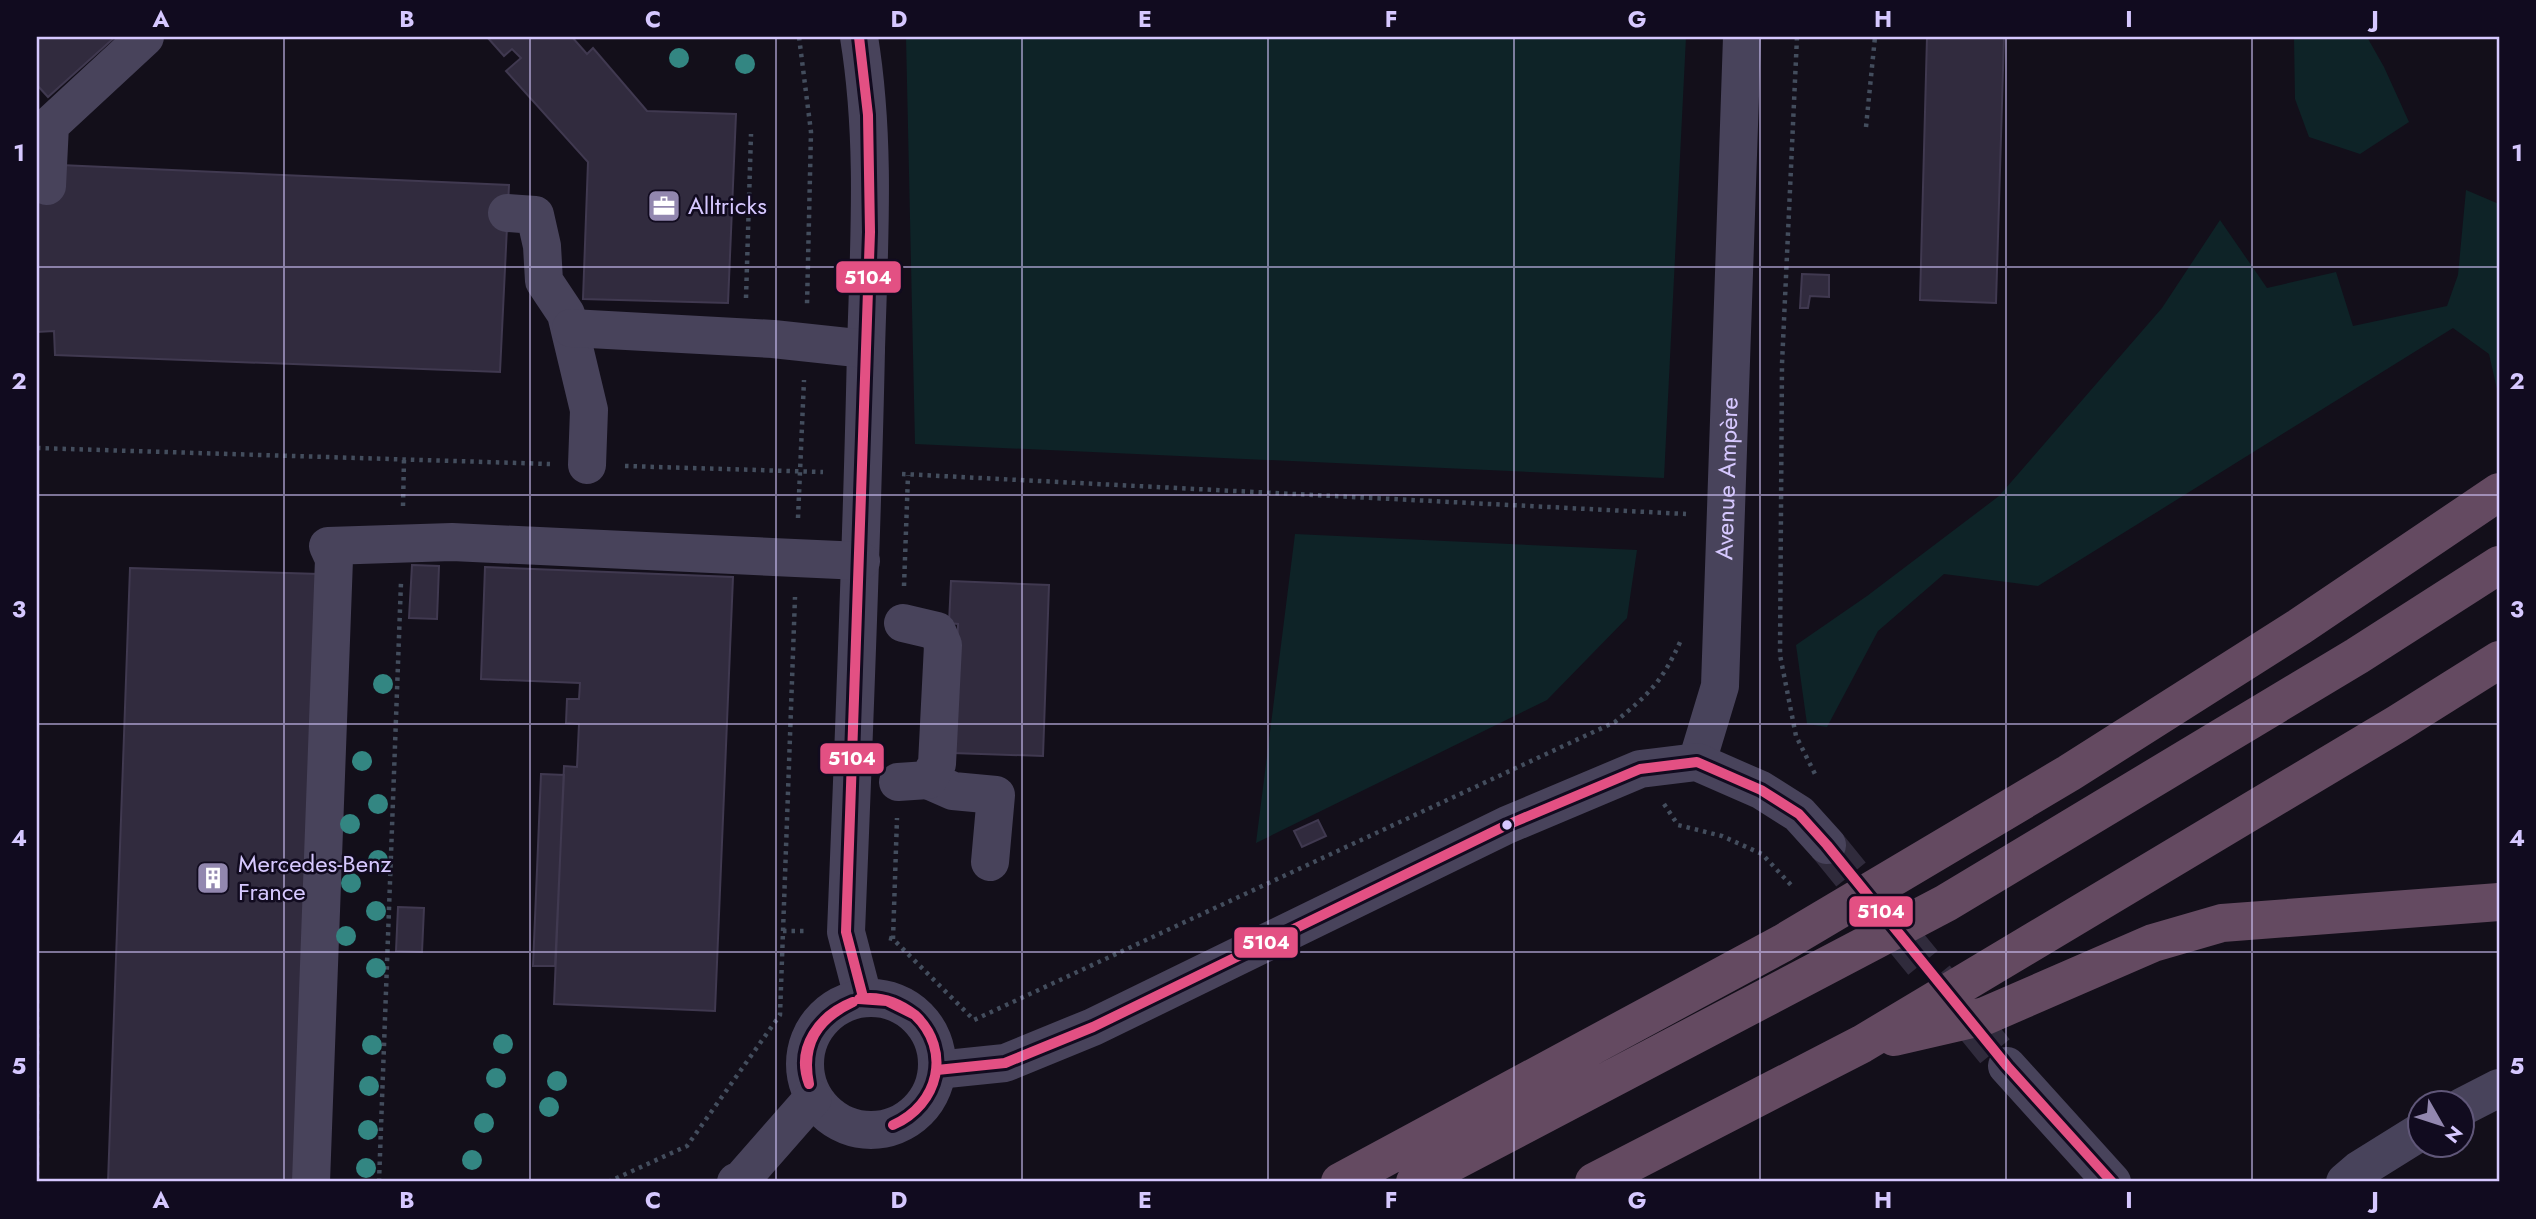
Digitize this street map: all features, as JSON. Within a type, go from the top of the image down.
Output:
[{"type":"highway","points":[[1340,1182],[1783,943],[2069,773],[2299,627],[2499,492]]},
{"type":"highway","points":[[1415,1182],[1946,903],[2357,656],[2499,565]]},
{"type":"highway","points":[[1594,1182],[1862,1044],[2397,724],[2499,660]]},
{"type":"highway","points":[[1862,1044],[1985,1016],[2153,943],[2222,923],[2499,902]]},
{"type":"street","points":[[47,186],[44,121],[145,37]]},
{"type":"street","points":[[859,37],[866,78],[872,180],[861,561],[846,932],[863,997]]},
{"type":"street","name":"Avenue Ampère","points":[[1697,762],[1720,686],[1742,37]]},
{"type":"street","points":[[507,213],[535,215],[542,246],[544,281],[566,314],[571,328],[573,347],[589,410],[587,465]]},
{"type":"street","points":[[571,328],[744,338],[866,349]]},
{"type":"street","points":[[311,1182],[334,559],[328,546],[452,542],[861,561]]},
{"type":"street","points":[[903,623],[937,631],[943,645],[937,764],[913,781],[953,791],[996,795],[990,862]]},
{"type":"street","points":[[937,1070],[1005,1063],[1093,1027],[1507,825],[1640,769],[1697,762],[1761,790],[1799,814],[1827,845]]},
{"type":"street","points":[[863,997],[883,998],[901,1004],[917,1016],[929,1032],[936,1050],[937,1070],[932,1090],[920,1108],[905,1121],[885,1129],[864,1130],[844,1125],[826,1114],[813,1097],[806,1077],[805,1055],[811,1034],[824,1016],[842,1004],[863,997]]},
{"type":"street","points":[[2007,1066],[2112,1182]]},
{"type":"street","points":[[2476,1100],[2499,1088]]},
{"type":"street","points":[[736,1182],[741,1180],[813,1097]]},
{"type":"street","points":[[2359,1178],[2406,1143]]},
{"type":"path","points":[[608,1182],[687,1146],[780,1015],[811,132],[799,37]]},
{"type":"path","points":[[1797,37],[1782,364],[1780,655],[1796,736],[1821,786]]},
{"type":"path","points":[[1866,127],[1875,37]]},
{"type":"path","points":[[744,338],[751,134]]},
{"type":"path","points":[[379,1182],[404,459]]},
{"type":"path","points":[[783,931],[846,932],[893,939],[974,1020],[1615,722],[1651,692],[1668,668],[1683,634]]},
{"type":"path","points":[[1615,722],[1640,769],[1678,825],[1722,836],[1762,854],[1792,886]]},
{"type":"path","points":[[37,1000],[37,1182]]},
{"type":"green space","points":[[906,37],[1686,37],[1664,478],[915,444]]},
{"type":"green space","points":[[2294,37],[2367,37],[2409,122],[2360,154],[2309,137],[2295,99]]},
{"type":"green space","points":[[2466,190],[2499,204],[2499,398],[2489,354],[2453,328],[2038,586],[1944,574],[1878,631],[1827,727],[1807,724],[1796,645],[1867,596],[1999,496],[2162,308],[2220,220],[2267,288],[2336,272],[2353,326],[2447,306],[2458,275]]},
{"type":"green space","points":[[1295,534],[1637,550],[1627,618],[1547,700],[1256,843]]},
{"type":"building","points":[[37,37],[115,37],[48,97],[37,85]]},
{"type":"building","points":[[487,37],[572,37],[587,54],[593,48],[647,111],[736,114],[728,303],[583,299],[588,162],[506,71],[521,58],[512,49],[504,56]]},
{"type":"building","points":[[1927,37],[2004,37],[1996,303],[1920,300]]},
{"type":"building","points":[[60,165],[509,185],[500,372],[55,355],[54,331],[37,332],[37,186]]},
{"type":"building","points":[[1802,274],[1829,275],[1829,297],[1810,296],[1808,308],[1800,308]]},
{"type":"building","points":[[412,565],[439,566],[437,619],[409,618]]},
{"type":"building","points":[[485,567],[733,577],[715,1011],[554,1004],[564,766],[577,767],[579,724],[566,723],[567,699],[579,699],[580,683],[481,679]]},
{"type":"building","name":"Mercedes-Benz France","points":[[130,568],[319,574],[297,1182],[108,1182]]},
{"type":"building","points":[[951,581],[1049,585],[1043,756],[953,753],[958,624],[949,623]]},
{"type":"building","points":[[541,774],[564,775],[555,966],[533,966]]},
{"type":"building","points":[[1318,820],[1326,836],[1302,847],[1294,831]]},
{"type":"building","points":[[398,907],[424,908],[422,952],[396,951]]},
{"type":"tunnel","points":[[1827,845],[2007,1066]]},
{"type":"transit line","name":"5104","points":[[859,37],[868,115],[870,232],[846,932],[863,997]]},
{"type":"transit line","name":"5104","points":[[937,1070],[1005,1063],[1093,1027],[1507,825],[1640,769],[1697,762],[1761,790],[1799,814],[2007,1066],[2112,1182]]},
{"type":"transit line","name":"5104","points":[[859,999],[887,1001],[915,1015]]},
{"type":"transit line","name":"5104","points":[[859,999],[888,1001],[915,1015]]},
{"type":"transit line","name":"5104","points":[[809,1084],[805,1057],[813,1034],[830,1015],[853,1002]]},
{"type":"transit line","name":"5104","points":[[809,1084],[807,1057],[814,1034],[830,1016],[853,1002]]},
{"type":"transit line","name":"5104","points":[[893,1125],[909,1116],[921,1104],[930,1091],[935,1076],[934,1044],[927,1029],[915,1015]]},
{"type":"place","name":"Alltricks","points":[[664,206]]},
{"type":"place","name":"Mercedes-Benz France","points":[[213,878]]}]
